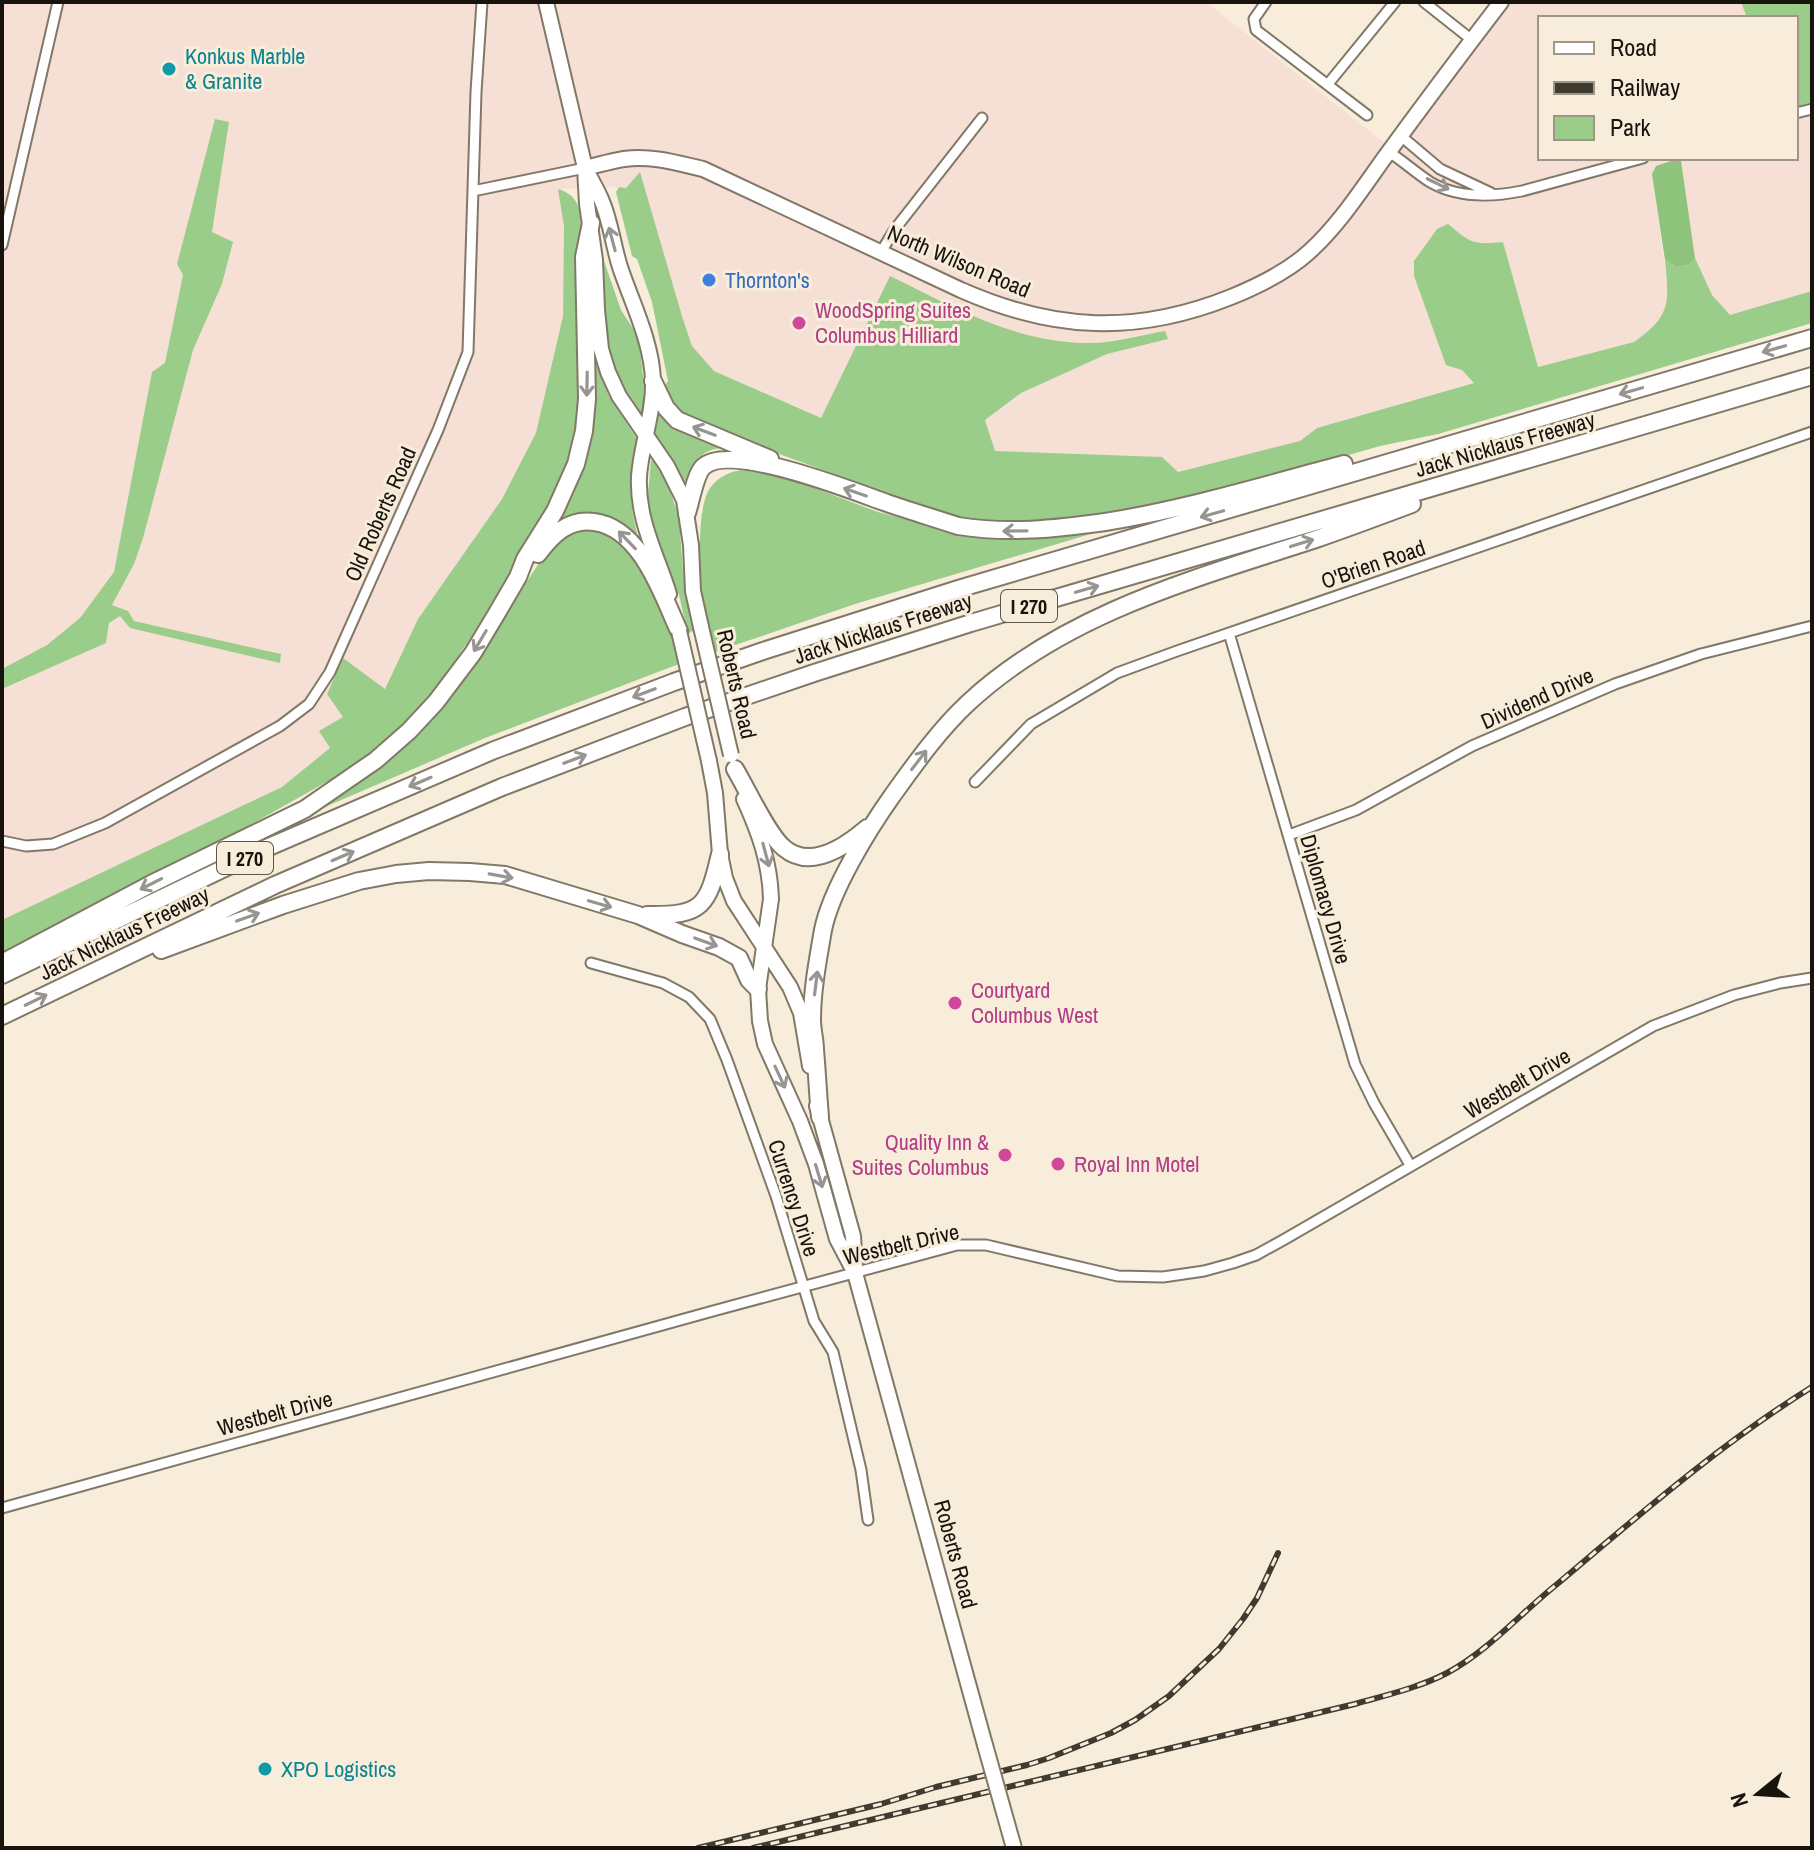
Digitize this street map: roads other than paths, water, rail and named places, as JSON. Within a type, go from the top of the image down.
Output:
[{"type":"highway","points":[[2,963],[139,890],[305,809],[376,760],[409,731],[453,680],[473,653],[518,577],[525,559],[555,511],[576,464],[584,431],[588,376],[584,257],[591,223]]},
{"type":"highway","name":"Jack Nicklaus Freeway","points":[[2,975],[264,849],[492,751],[674,682],[958,589],[1812,338]]},
{"type":"highway","name":"Jack Nicklaus Freeway","points":[[2,1016],[289,879],[502,787],[685,717],[971,623],[1812,376]]},
{"type":"highway","points":[[653,381],[666,408],[677,420],[801,473]]},
{"type":"highway","points":[[687,513],[700,472],[716,460],[741,460],[801,473],[958,526],[1011,532],[1128,518],[1195,504],[1373,457],[1448,445]]},
{"type":"highway","points":[[820,1117],[812,1022],[824,926],[832,903],[873,823],[938,736],[967,704],[1003,673],[1040,648],[1122,606],[1564,449]]},
{"type":"highway","points":[[518,577],[563,528],[583,521],[606,524],[623,533],[643,558],[679,631]]},
{"type":"highway","points":[[733,762],[774,835],[782,847],[793,853],[819,856],[835,851],[873,823]]},
{"type":"highway","points":[[638,915],[672,915],[699,906],[707,897],[714,880],[720,854]]},
{"type":"highway","points":[[69,983],[338,887],[396,874],[456,871],[505,875],[638,915],[739,958],[749,980],[758,989]]},
{"type":"main road","name":"Roberts Road","points":[[546,2],[585,168],[601,349],[619,396],[674,477],[684,500],[691,545],[693,591],[701,627],[743,798],[769,865],[771,899],[758,989],[765,1044],[800,1121],[816,1164],[837,1239],[855,1273]]},
{"type":"main road","name":"North Wilson Road","points":[[585,168],[644,158],[703,169],[990,302],[1025,314],[1059,321],[1095,323],[1164,318],[1239,294],[1292,265],[1309,252],[1324,237],[1501,2]]},
{"type":"main road","name":"Roberts Road","points":[[585,168],[602,202],[620,266],[647,342],[653,381],[639,478],[640,502],[644,525],[679,631],[709,761],[717,806],[720,854],[729,890],[786,978],[801,1013],[820,1117],[853,1236],[855,1273],[1014,1848]]},
{"type":"street","points":[[2,245],[58,2]]},
{"type":"street","name":"Old Roberts Road","points":[[2,841],[26,846],[53,844],[105,823],[280,726],[309,704],[330,672],[444,416],[468,352],[482,2]]},
{"type":"street","points":[[1266,2],[1254,19],[1256,30],[1367,115]]},
{"type":"street","points":[[1328,84],[1395,2]]},
{"type":"street","points":[[1424,2],[1472,40]]},
{"type":"street","points":[[881,252],[895,229],[982,118]]},
{"type":"street","points":[[1401,136],[1440,169],[1495,195]]},
{"type":"street","points":[[1389,152],[1432,183],[1454,192],[1474,195],[1507,194],[1636,160]]},
{"type":"street","name":"North Wilson Road","points":[[473,191],[585,168]]},
{"type":"street","name":"O'Brien Road","points":[[975,782],[1031,724],[1117,673],[1812,432]]},
{"type":"street","name":"Dividend Drive","points":[[1289,835],[1356,810],[1472,746],[1615,684],[1701,654],[1812,626]]},
{"type":"street","name":"Diplomacy Drive","points":[[1229,633],[1355,1064],[1410,1165]]},
{"type":"street","name":"Currency Drive","points":[[591,963],[663,983],[689,997],[710,1019],[754,1135],[814,1321],[833,1352],[861,1470],[868,1520]]},
{"type":"street","name":"Westbelt Drive","points":[[2,1508],[957,1245],[986,1245],[1118,1276],[1163,1277],[1204,1271],[1256,1255],[1661,1023],[1734,995],[1812,978]]},
{"type":"railway","points":[[753,1848],[1355,1704],[1436,1678],[1490,1643],[1712,1457],[1812,1387]]},
{"type":"railway","points":[[698,1848],[1027,1765],[1111,1733],[1169,1696],[1219,1649],[1257,1598],[1278,1553]]},
{"type":"place","name":"Konkus Marble & Granite","points":[[169,69]]},
{"type":"place","name":"Thornton's","points":[[709,280]]},
{"type":"place","name":"WoodSpring Suites Columbus Hilliard","points":[[799,323]]},
{"type":"place","name":"Courtyard Columbus West","points":[[955,1003]]},
{"type":"place","name":"Quality Inn & Suites Columbus","points":[[1005,1155]]},
{"type":"place","name":"Royal Inn Motel","points":[[1058,1164]]},
{"type":"place","name":"XPO Logistics","points":[[265,1769]]}]
